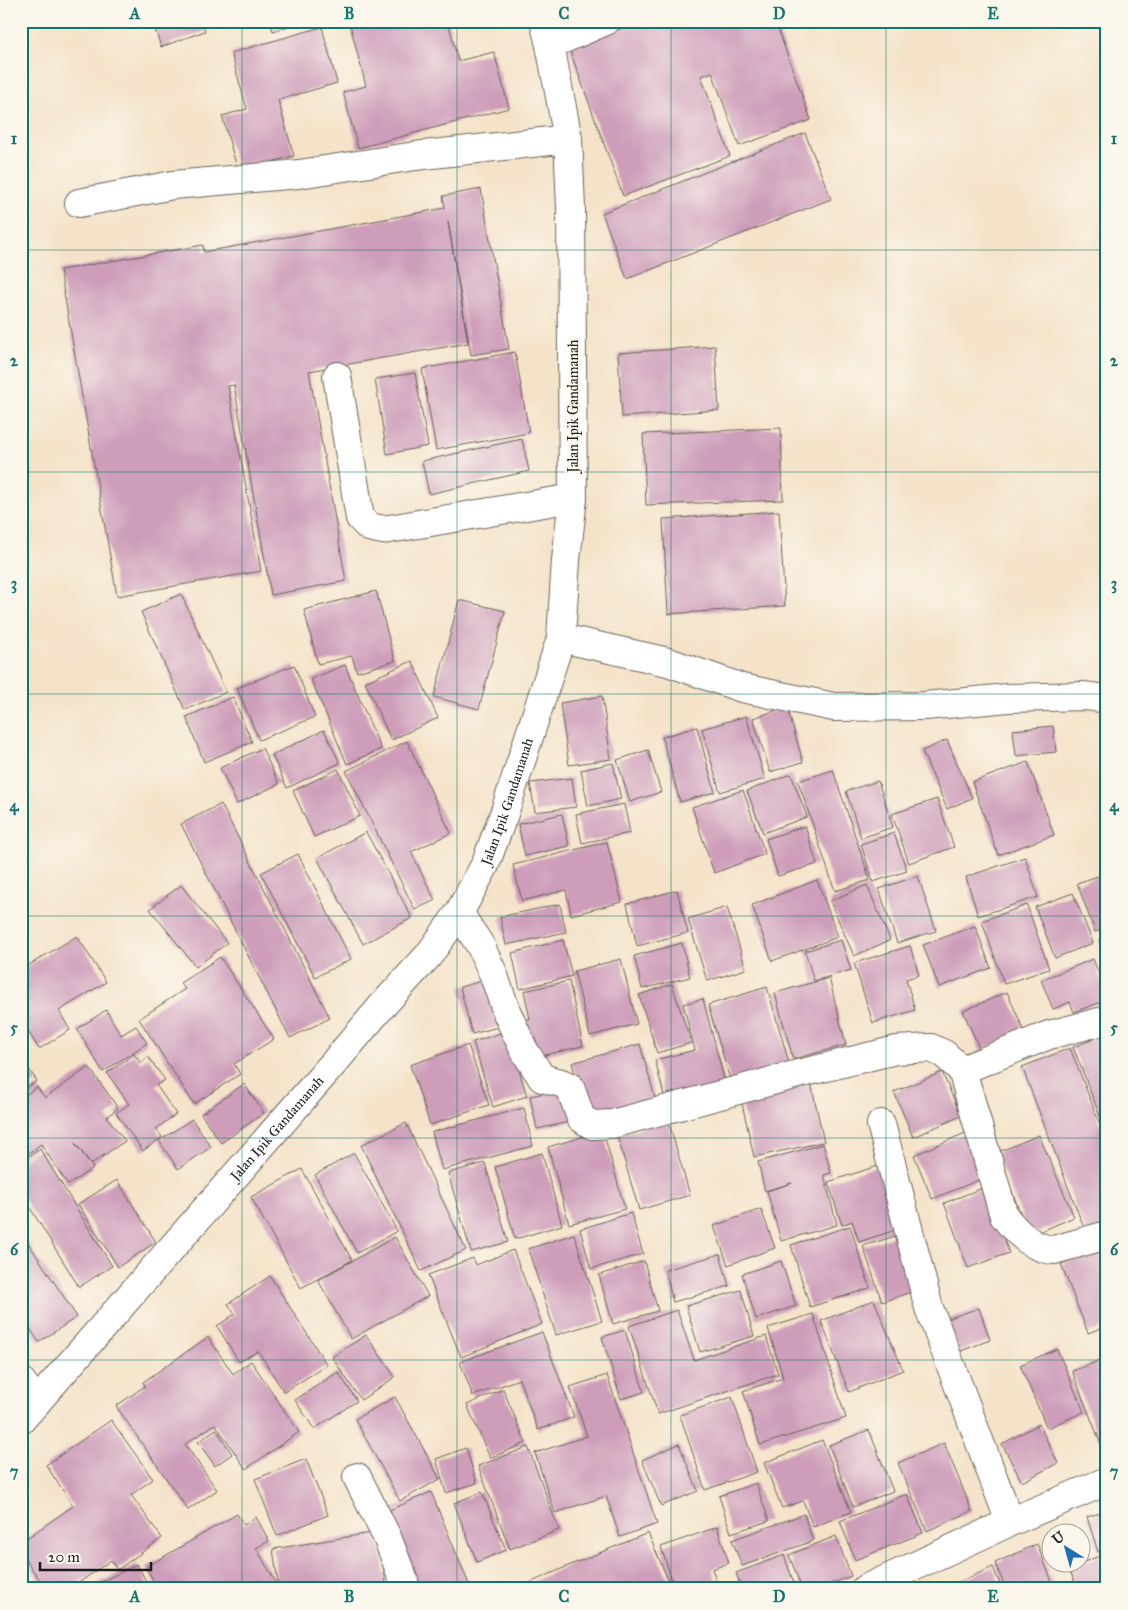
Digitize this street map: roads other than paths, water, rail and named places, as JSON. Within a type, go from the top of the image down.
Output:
[{"type":"street","points":[[547,33],[606,21]]},
{"type":"street","name":"Jalan Ipik Gandamanah","points":[[26,1401],[332,1066],[382,1006],[428,956],[459,913],[485,865],[505,811],[561,638],[566,560],[573,498],[572,208],[568,139],[547,33]]},
{"type":"street","points":[[79,203],[173,185],[299,174],[415,156],[568,139]]},
{"type":"street","points":[[336,376],[360,518],[369,527],[383,530],[573,498]]},
{"type":"street","points":[[561,638],[668,662],[742,688],[834,707],[926,706],[1008,698],[1085,696],[1107,699]]},
{"type":"street","points":[[459,913],[480,944],[493,973],[507,1014],[524,1050],[542,1078],[561,1083],[570,1088],[582,1118],[592,1125],[612,1124],[896,1050],[931,1048],[944,1054],[962,1070],[1004,1216],[1015,1231],[1030,1242],[1046,1250],[1054,1250],[1107,1235]]},
{"type":"street","points":[[962,1070],[1049,1035],[1107,1020]]},
{"type":"street","points":[[881,1124],[929,1308],[1010,1522]]},
{"type":"street","points":[[357,1477],[387,1538],[404,1580],[405,1589]]},
{"type":"street","points":[[865,1589],[1010,1522],[1107,1481]]}]
